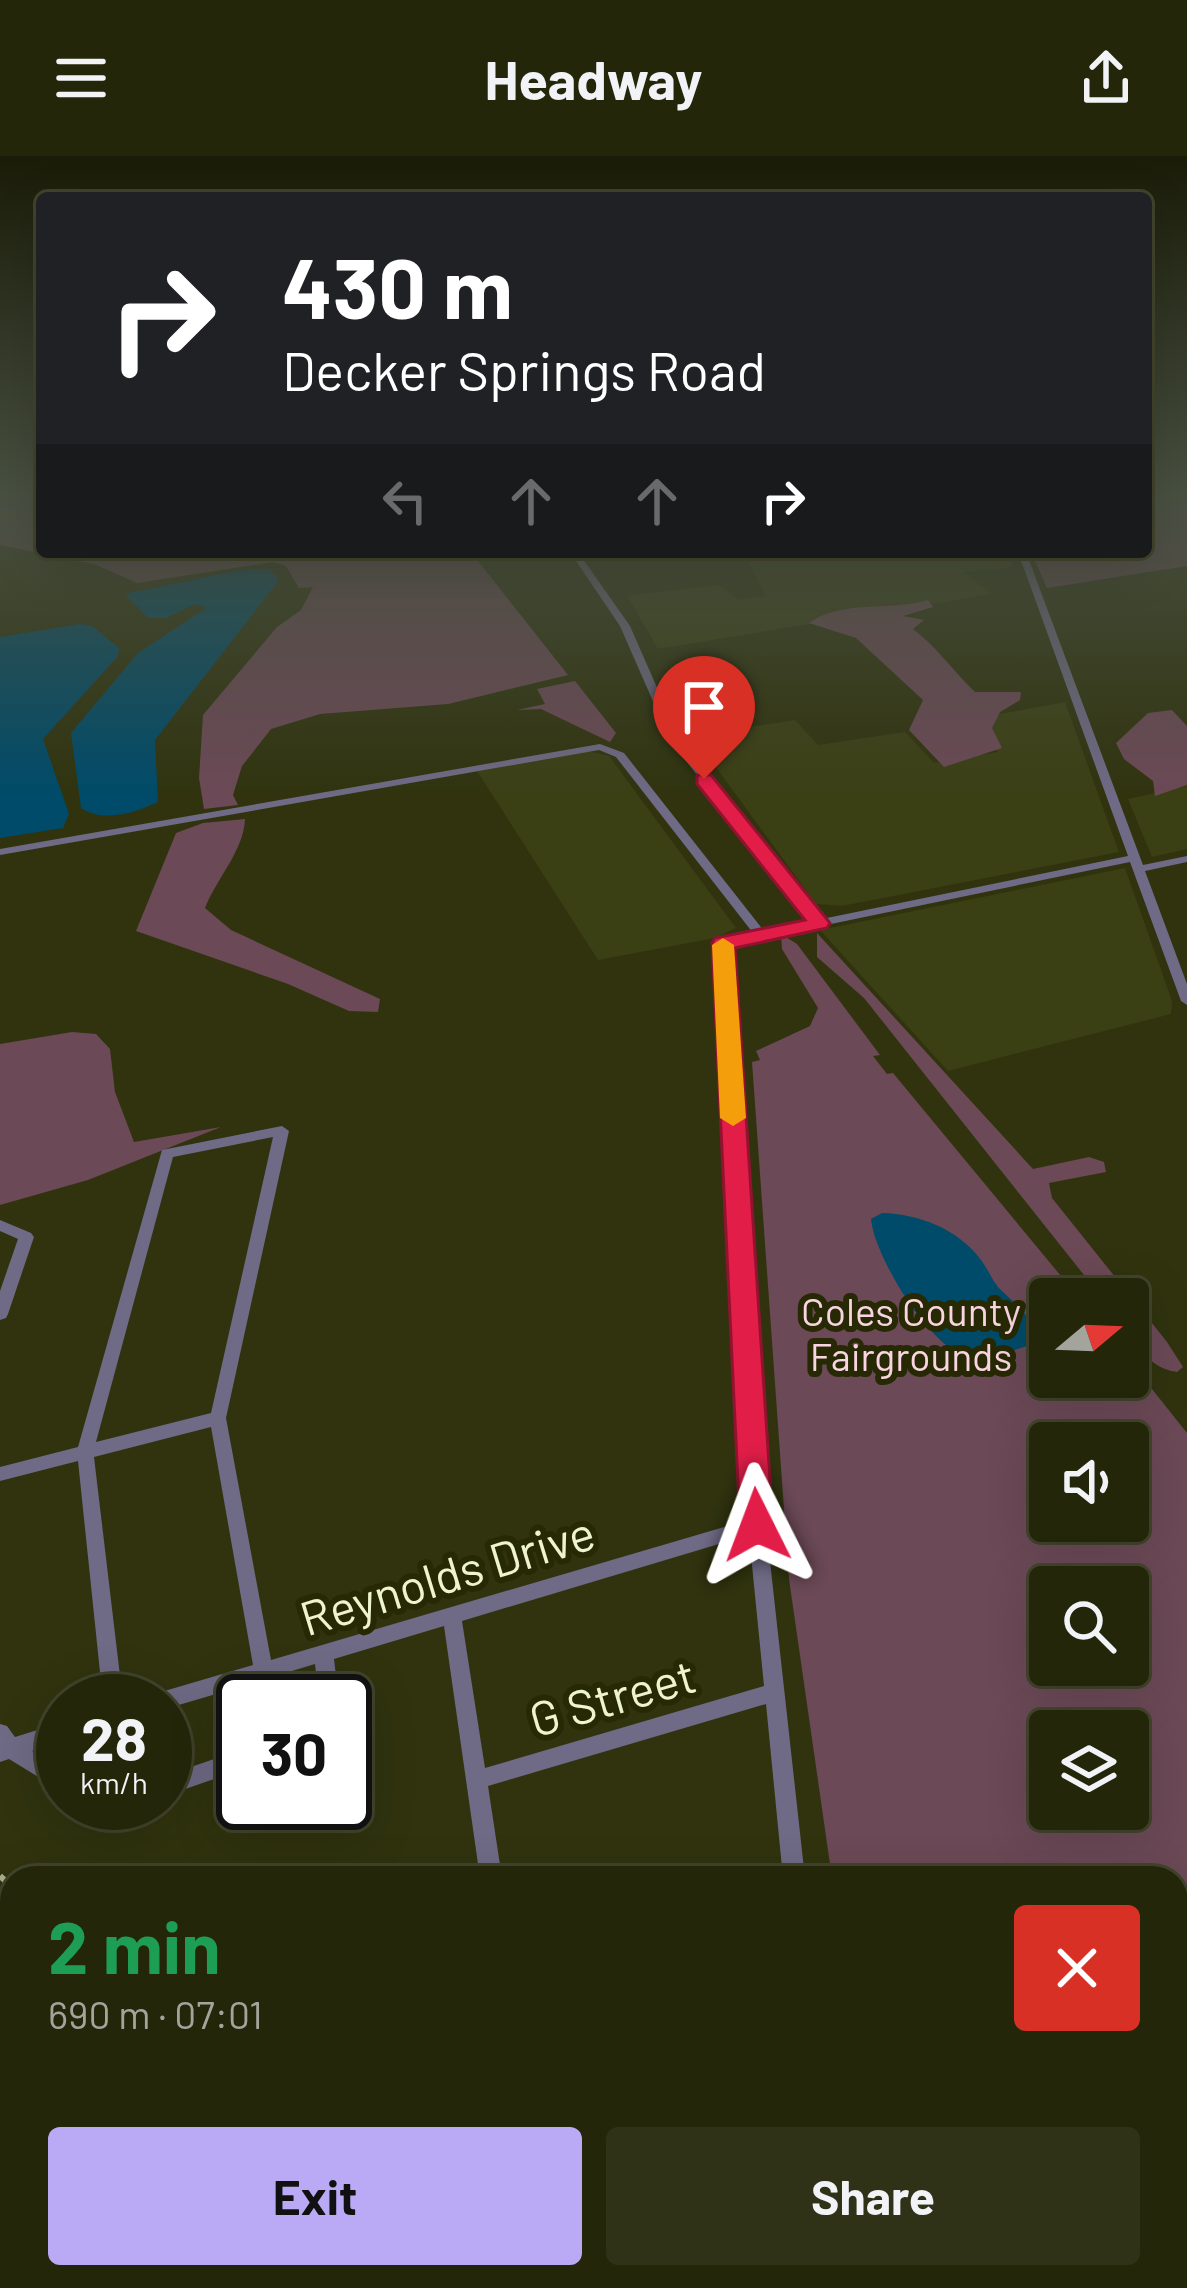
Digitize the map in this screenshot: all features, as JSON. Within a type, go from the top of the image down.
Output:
[{"type":"street","points":[[605,596],[626,626],[664,715],[688,757],[819,923]]},
{"type":"street","points":[[1038,596],[1187,1001]]},
{"type":"street","points":[[0,852],[584,747],[613,750],[761,935]]},
{"type":"street","points":[[793,1866],[757,1525],[723,943],[1137,864],[1187,859]]},
{"type":"street","points":[[110,1674],[85,1450],[167,1153],[282,1131],[218,1418],[264,1673]]},
{"type":"street","points":[[0,1225],[26,1237],[0,1314]]},
{"type":"street","points":[[0,1474],[218,1418]]},
{"type":"street","name":"Reynolds Drive","points":[[192,1693],[757,1525]]},
{"type":"street","points":[[452,1616],[489,1866]]},
{"type":"street","points":[[324,1656],[326,1674]]},
{"type":"street","name":"G Street","points":[[476,1780],[772,1693]]},
{"type":"street","points":[[4,1745],[36,1737]]},
{"type":"street","points":[[4,1745],[36,1766]]},
{"type":"shaded area","points":[[627,596],[976,596],[658,649]]},
{"type":"shaded area","points":[[1065,702],[1119,852],[842,906],[816,904],[693,736],[795,720],[818,745],[905,732],[934,763],[998,752],[967,720]]},
{"type":"shaded area","points":[[588,751],[609,756],[736,928],[715,938],[598,960],[477,771]]},
{"type":"shaded area","points":[[1187,786],[1187,849],[1152,857],[1128,799]]},
{"type":"shaded area","points":[[1125,868],[1172,1001],[1171,1014],[948,1071],[820,930]]},
{"type":"green space","points":[[308,596],[506,596],[568,675],[448,704],[320,714],[271,729],[242,766],[233,795],[238,805],[204,809],[199,778],[203,715],[277,627],[301,610]]},
{"type":"green space","points":[[928,600],[933,607],[903,616],[924,620],[913,629],[975,692],[1021,692],[1020,700],[1000,712],[992,728],[1002,748],[944,767],[909,730],[923,700],[856,638],[809,623],[851,608]]},
{"type":"green space","points":[[575,681],[616,733],[610,742],[541,709],[517,710],[545,704],[537,689]]},
{"type":"green space","points":[[1172,710],[1187,726],[1187,785],[1155,796],[1153,781],[1124,759],[1116,743],[1148,713]]},
{"type":"green space","points":[[245,819],[235,853],[205,908],[231,930],[380,999],[378,1012],[349,1011],[288,984],[136,931],[176,833],[203,823]]},
{"type":"green space","points":[[817,933],[1033,1169],[1089,1157],[1104,1162],[1106,1172],[1049,1183],[1052,1198],[1116,1278],[1086,1278],[864,998],[817,957]]},
{"type":"green space","name":"Coles County Fairgrounds","points":[[781,934],[797,944],[880,1055],[873,1056],[887,1074],[893,1073],[1063,1278],[1029,1278],[1029,1398],[1149,1398],[1149,1385],[1187,1433],[1187,1866],[830,1866],[789,1579],[752,1062],[760,1060],[756,1051],[810,1026],[818,1008],[782,949]]},
{"type":"green space","points":[[72,1032],[96,1034],[110,1049],[115,1092],[134,1142],[221,1127],[88,1180],[0,1205],[0,1044]]},
{"type":"green space","points":[[1149,1319],[1183,1367],[1177,1372],[1149,1358]]},
{"type":"water","points":[[127,596],[266,596],[155,740],[158,802],[129,813],[90,813],[81,808],[71,733],[138,653],[206,608],[195,604],[166,618],[148,618]]},
{"type":"water","points":[[92,626],[119,648],[118,656],[43,739],[69,814],[63,828],[0,838],[0,637]]},
{"type":"water","points":[[882,1213],[910,1216],[961,1240],[1025,1314],[1029,1346],[982,1356],[950,1348],[905,1297],[882,1254],[871,1219]]},
{"type":"slow traffic","points":[[723,945],[733,1118]]},
{"type":"route","points":[[704,779],[819,923],[723,943],[757,1525]]}]
